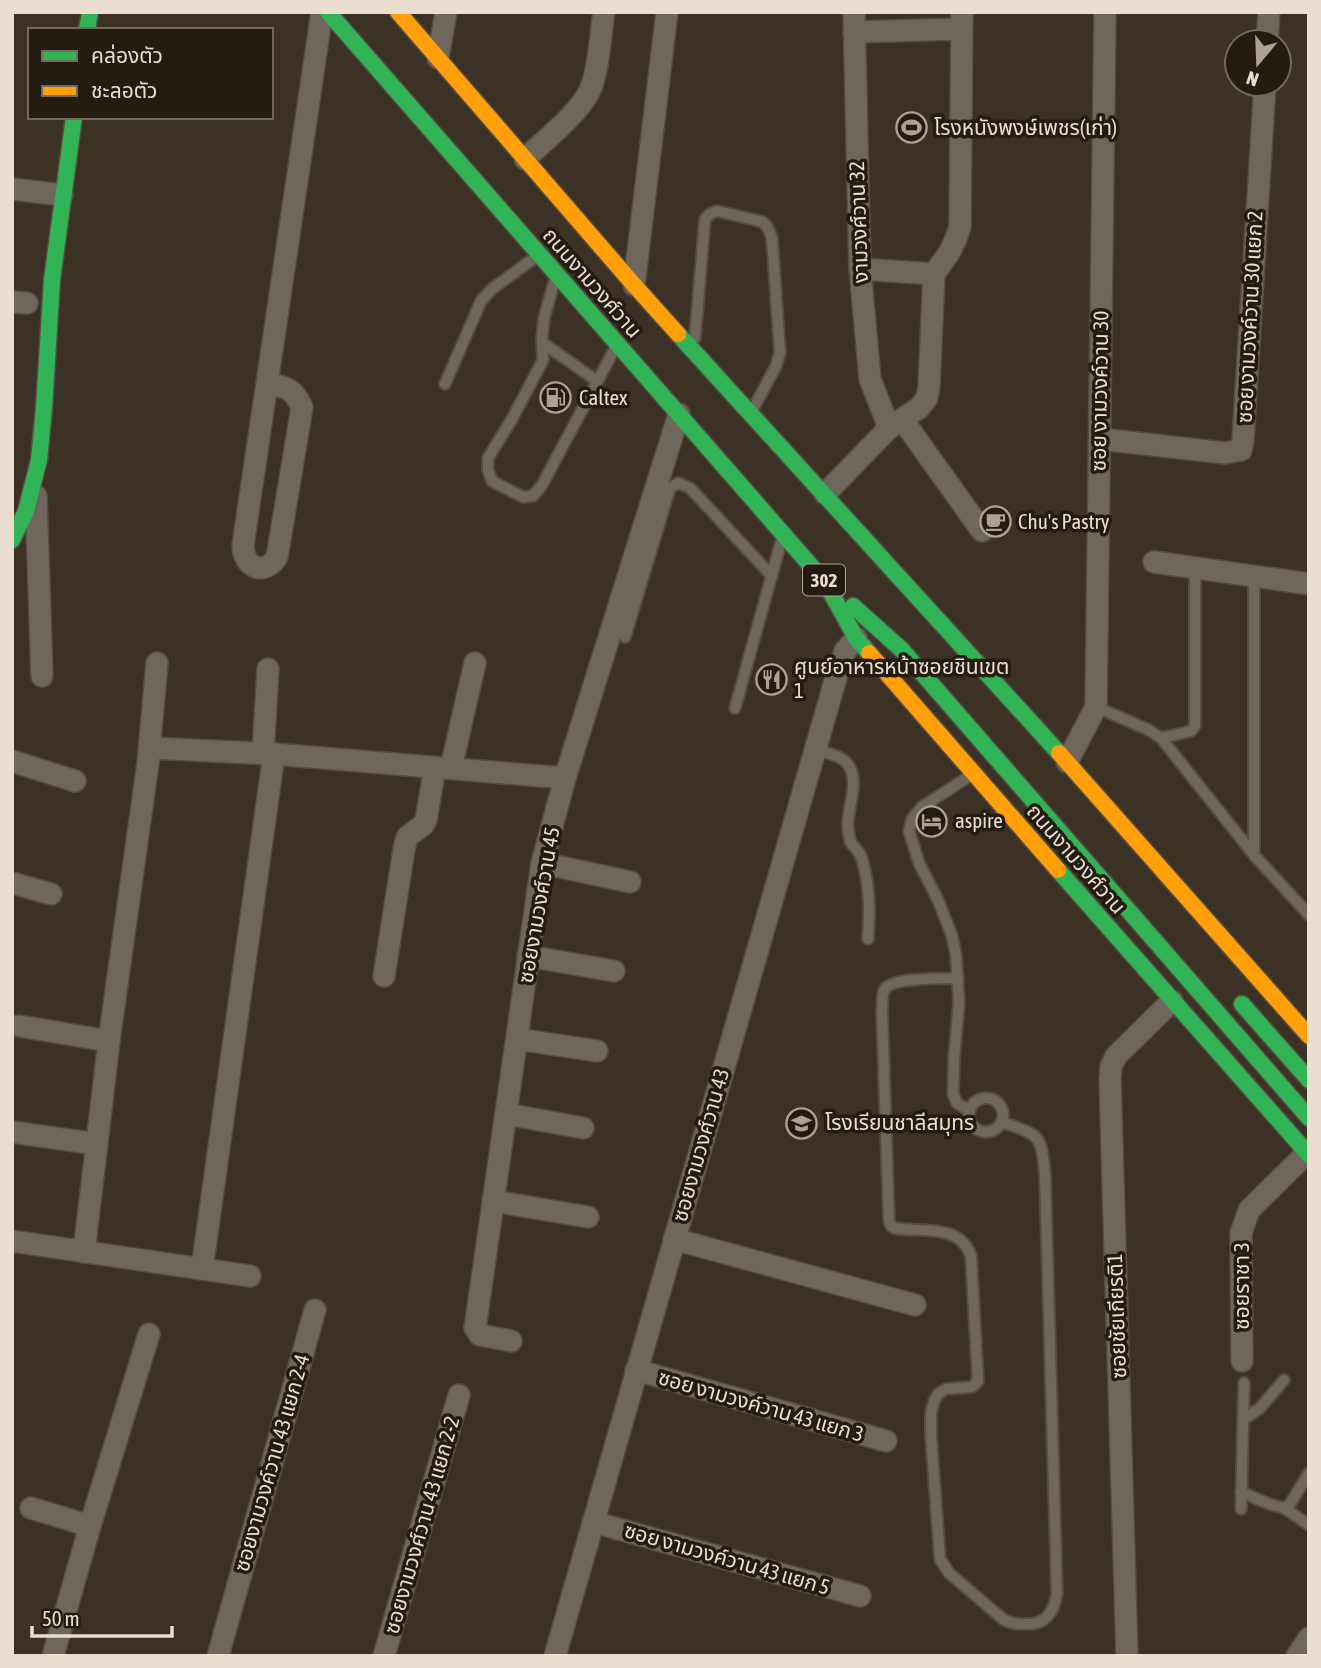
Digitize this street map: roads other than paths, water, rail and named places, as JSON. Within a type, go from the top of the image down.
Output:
[{"type":"main road","name":"ถนนงามวงศ์วาน","points":[[328,12],[825,582],[902,650],[1309,1118]]},
{"type":"main road","name":"ถนนงามวงศ์วาน","points":[[398,12],[634,285],[1067,762],[1309,1036]]},
{"type":"main road","points":[[12,540],[25,512],[41,444],[50,305],[74,119]]},
{"type":"main road","name":"ถนนงามวงศ์วาน","points":[[867,541],[897,596]]},
{"type":"main road","name":"ถนนงามวงศ์วาน","points":[[825,582],[856,638],[1308,1154]]},
{"type":"main road","points":[[1228,987],[1309,1080]]},
{"type":"street","points":[[267,383],[287,388],[296,394],[302,407],[277,557],[272,564],[256,568],[243,555],[243,545],[267,383],[322,12]]},
{"type":"street","points":[[438,58],[446,12]]},
{"type":"street","points":[[526,159],[580,106],[590,91],[596,74],[604,12]]},
{"type":"street","points":[[634,285],[667,12]]},
{"type":"street","name":"ซอย งามวงค์วาน 30","points":[[1067,762],[1096,707],[1105,12]]},
{"type":"street","points":[[825,494],[896,424],[919,408],[927,398],[934,274],[949,253],[960,227],[962,21],[854,22]]},
{"type":"street","name":"งามวงศ์วาน 32","points":[[854,22],[860,269],[870,379],[896,424],[982,531]]},
{"type":"street","name":"ซอย งามวงค์วาน 30 แยก 2","points":[[1100,439],[1225,453],[1241,450],[1264,98]]},
{"type":"street","points":[[12,189],[62,195]]},
{"type":"street","points":[[860,269],[934,274]]},
{"type":"street","name":"ซอยงามวงศ์วาน 45","points":[[511,1341],[480,1335],[475,1328],[542,863],[565,778],[679,414]]},
{"type":"street","points":[[35,476],[41,676]]},
{"type":"street","points":[[1154,562],[1309,584]]},
{"type":"street","name":"ซอยงามวงศ์วาน 43","points":[[555,1656],[837,674],[845,651],[856,638]]},
{"type":"street","points":[[84,1252],[109,1041],[150,748],[156,663]]},
{"type":"street","points":[[384,976],[404,849],[408,837],[426,820],[475,663]]},
{"type":"street","points":[[202,1269],[269,753],[268,669]]},
{"type":"street","points":[[150,748],[269,753],[565,778]]},
{"type":"street","points":[[12,761],[75,781]]},
{"type":"street","points":[[542,863],[630,881]]},
{"type":"street","points":[[12,883],[51,894]]},
{"type":"street","points":[[528,956],[614,971]]},
{"type":"street","name":"ซอยชัยเกียรติ1","points":[[1127,1656],[1110,1079],[1111,1066],[1116,1056],[1172,1001]]},
{"type":"street","points":[[19,1026],[109,1041]]},
{"type":"street","points":[[517,1039],[597,1051]]},
{"type":"street","points":[[506,1114],[583,1128]]},
{"type":"street","points":[[12,1132],[97,1144]]},
{"type":"street","name":"ซอยราชา 3","points":[[1242,1361],[1241,1233],[1249,1210],[1308,1154]]},
{"type":"street","points":[[493,1202],[588,1217]]},
{"type":"street","points":[[674,1240],[915,1305]]},
{"type":"street","points":[[12,1241],[250,1276]]},
{"type":"street","name":"ซอยงามวงค์วาน 43 แยก 2-4","points":[[218,1656],[315,1310]]},
{"type":"street","points":[[53,1656],[149,1334]]},
{"type":"street","name":"ซอย งามวงค์วาน 43 แยก 3","points":[[636,1370],[886,1441]]},
{"type":"street","name":"ซอยงามวงศ์วาน 43 แยก 2-2","points":[[384,1656],[459,1395]]},
{"type":"street","points":[[31,1508],[90,1526]]},
{"type":"street","name":"ซอย งามวงค์วาน 43 แยก 5","points":[[593,1521],[860,1596]]},
{"type":"street","points":[[1297,1656],[1309,1638]]},
{"type":"lane","points":[[694,350],[705,219],[717,211],[763,222],[772,238],[780,353],[751,413]]},
{"type":"lane","points":[[445,384],[481,301],[492,289],[539,255]]},
{"type":"lane","points":[[557,274],[544,318],[543,360],[488,458],[492,481],[523,498],[533,496],[542,485],[617,344]]},
{"type":"lane","points":[[543,343],[597,381]]},
{"type":"lane","points":[[625,637],[670,488],[678,483],[690,488],[772,576]]},
{"type":"lane","points":[[735,708],[784,534]]},
{"type":"lane","points":[[1161,738],[1191,731],[1196,723],[1195,568]]},
{"type":"lane","points":[[1254,576],[1254,855]]},
{"type":"lane","points":[[1096,707],[1161,738],[1254,855],[1309,915]]},
{"type":"lane","points":[[815,750],[841,758],[848,764],[853,778],[848,823],[850,841],[861,855],[867,881],[870,905],[868,939]]},
{"type":"lane","points":[[970,1111],[957,1103],[953,1094],[958,978],[952,936],[919,863],[909,831],[912,819],[922,807],[973,773]]},
{"type":"lane","points":[[958,978],[892,983],[884,993],[882,1012],[889,1221],[894,1228],[952,1234],[965,1242],[971,1256],[978,1381],[972,1387],[946,1389],[938,1394],[931,1413],[940,1559],[949,1573],[1004,1620],[1014,1624],[1035,1624],[1041,1623],[1052,1612],[1057,1594],[1045,1175],[1041,1146],[1037,1138],[1032,1133],[1002,1122]]},
{"type":"lane","points":[[990,1099],[1002,1109],[1002,1122],[997,1129],[982,1132],[972,1125],[970,1111],[979,1100],[990,1099]]},
{"type":"lane","points":[[1243,1420],[1260,1408],[1284,1380]]},
{"type":"lane","points":[[1241,1509],[1244,1382]]},
{"type":"lane","points":[[1284,1508],[1290,1504],[1309,1473]]},
{"type":"lane","points":[[1241,1492],[1284,1508],[1309,1525]]},
{"type":"place","name":"โรงหนังพงษ์เพชร(เก่า)","points":[[911,128]]},
{"type":"place","name":"Caltex","points":[[556,398]]},
{"type":"place","name":"Chu's Pastry","points":[[995,522]]},
{"type":"place","name":"ศูนย์อาหารหน้าซอยชินเขต 1","points":[[771,679]]},
{"type":"place","name":"aspire","points":[[932,821]]},
{"type":"place","name":"โรงเรียนชาลีสมุทร","points":[[802,1123]]}]
